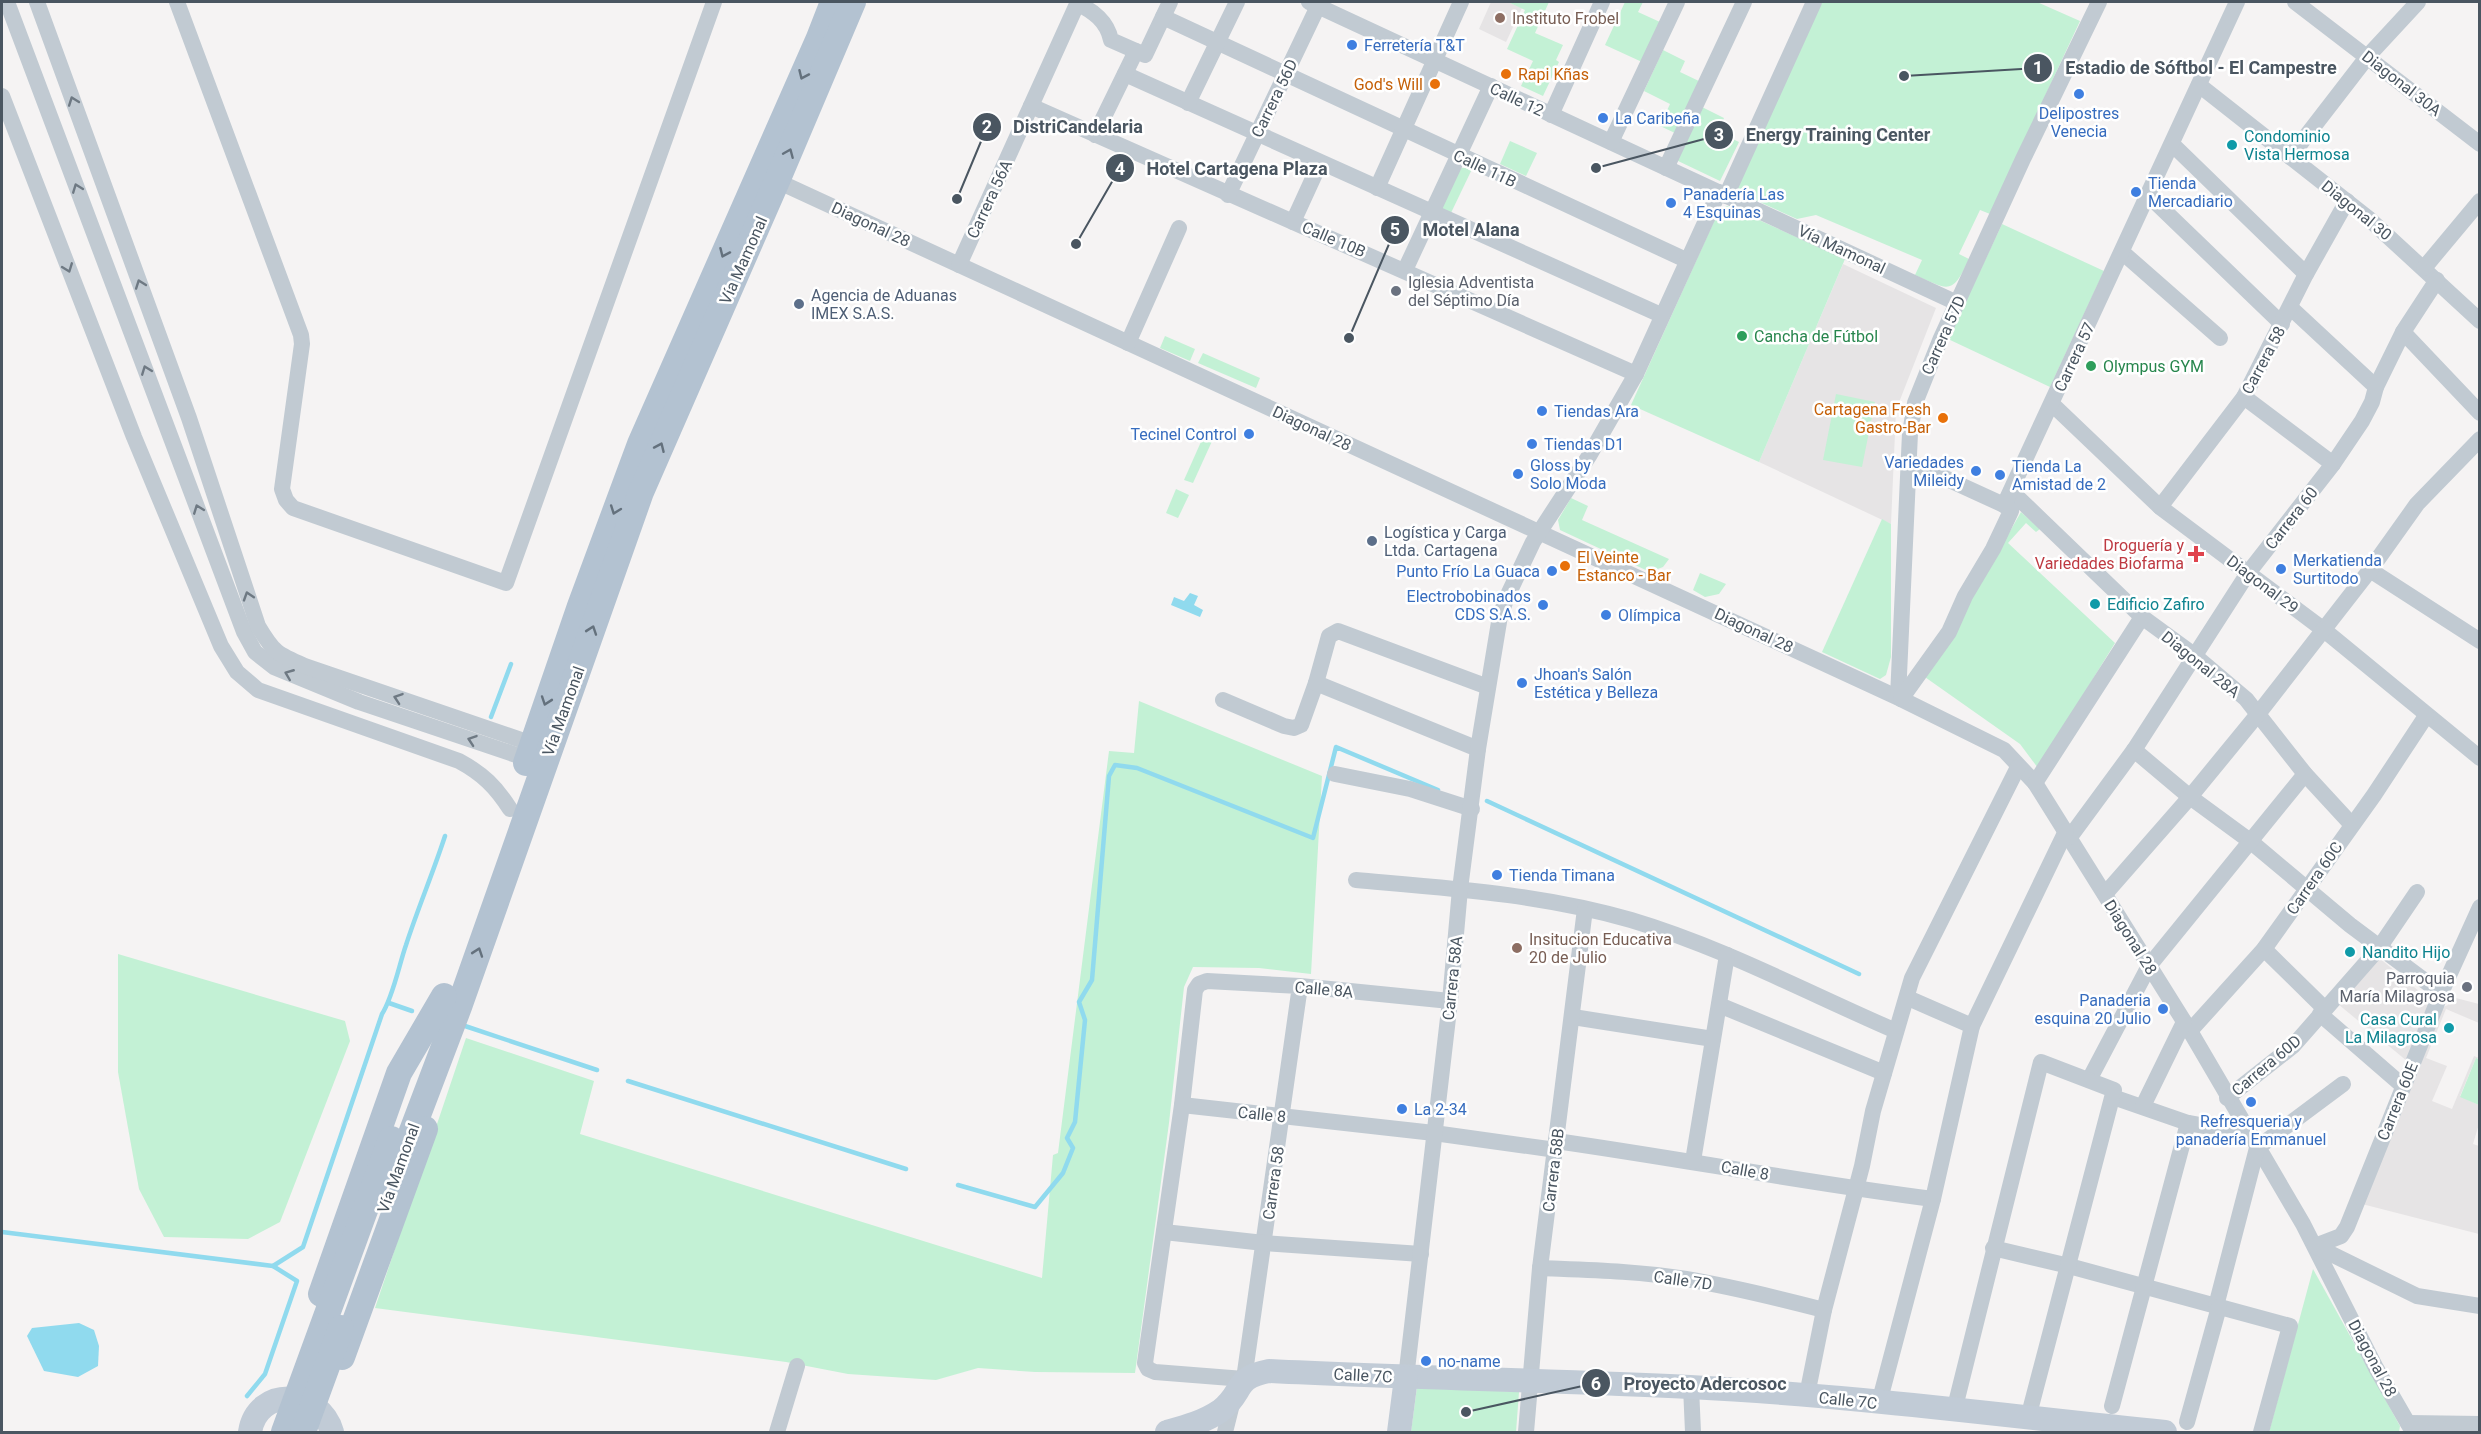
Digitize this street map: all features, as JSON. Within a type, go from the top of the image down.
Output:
[{"type":"main road","name":"Vía Mamonal","points":[[451,1002],[510,809],[576,617],[640,444],[833,2]]},
{"type":"main road","name":"Vía Mamonal","points":[[284,1432],[399,1142],[641,492],[853,2]]},
{"type":"main road","points":[[284,1398],[399,1073],[451,1002]]},
{"type":"main road","points":[[328,1422],[440,1087],[451,1002]]},
{"type":"main road","name":"Vía Mamonal","points":[[303,1432],[399,1142]]},
{"type":"street","points":[[6,2],[244,632],[255,652],[274,667],[359,702],[530,752]]},
{"type":"street","points":[[37,2],[189,418],[258,626],[267,642],[278,655],[530,752]]},
{"type":"street","points":[[177,2],[302,344],[282,489],[286,500],[294,507],[506,583],[714,2]]},
{"type":"street","points":[[1078,2],[1102,20],[1111,40],[1144,55],[1167,9]]},
{"type":"street","name":"Carrera 56A","points":[[959,265],[1078,2]]},
{"type":"street","points":[[1188,103],[1237,2]]},
{"type":"street","points":[[1377,188],[1461,2]]},
{"type":"street","points":[[1551,115],[1602,2]]},
{"type":"street","points":[[1611,142],[1677,2]]},
{"type":"street","points":[[1666,168],[1744,2]]},
{"type":"street","points":[[1540,532],[1589,456],[1636,374],[1686,260],[1722,194],[1814,2]]},
{"type":"street","name":"Carrera 57D","points":[[1900,698],[1910,433],[1915,403],[1957,303],[2099,2]]},
{"type":"street","name":"Carrera 57","points":[[1900,698],[1948,632],[1965,596],[2011,515],[2007,498],[2237,2]]},
{"type":"street","name":"Diagonal 30A","points":[[2295,2],[2480,144]]},
{"type":"street","points":[[2290,157],[2368,56],[2418,2]]},
{"type":"street","name":"Calle 12","points":[[1315,3],[1722,194]]},
{"type":"street","name":"Carrera 56D","points":[[1228,195],[1285,75],[1315,3]]},
{"type":"street","name":"Calle 11B","points":[[1167,9],[1218,42],[1285,75],[1686,260]]},
{"type":"street","points":[[1095,135],[1136,51]]},
{"type":"street","points":[[1125,74],[1661,315]]},
{"type":"street","name":"Diagonal 30","points":[[2199,85],[2347,201],[2478,315]]},
{"type":"street","points":[[1405,270],[1491,86]]},
{"type":"street","points":[[2,96],[134,437],[221,646],[237,672],[258,690],[459,761],[480,772],[497,788],[510,809]]},
{"type":"street","name":"Calle 10B","points":[[1031,106],[1636,374]]},
{"type":"street","points":[[2172,144],[2306,274]]},
{"type":"street","points":[[1293,222],[1320,163]]},
{"type":"street","name":"Diagonal 28","points":[[777,181],[1900,698],[2004,750],[2035,783],[2187,1027],[2315,1246],[2376,1368],[2410,1428]]},
{"type":"street","name":"Vía Mamonal","points":[[1722,194],[1957,303]]},
{"type":"street","points":[[2148,195],[2282,324]]},
{"type":"street","name":"Carrera 58","points":[[2160,507],[2244,397],[2291,308],[2306,274],[2347,201]]},
{"type":"street","points":[[2424,268],[2480,201]]},
{"type":"street","points":[[1128,343],[1179,228]]},
{"type":"street","points":[[2122,252],[2220,338]]},
{"type":"street","name":"Carrera 60","points":[[1879,1403],[1933,1199],[1972,1026],[2068,834],[2134,750],[2248,573],[2333,464],[2372,402],[2376,387],[2403,332],[2437,280]]},
{"type":"street","points":[[2291,308],[2376,387]]},
{"type":"street","points":[[2403,332],[2480,413]]},
{"type":"street","points":[[2244,397],[2333,464]]},
{"type":"street","name":"Diagonal 29","points":[[2052,404],[2160,507],[2324,630],[2480,758]]},
{"type":"street","points":[[2105,894],[2190,797],[2258,714],[2370,570],[2417,504],[2480,439]]},
{"type":"street","name":"Diagonal 28A","points":[[1910,462],[2007,498],[2142,617],[2194,655],[2246,699],[2305,774],[2352,825]]},
{"type":"street","name":"Carrera 58A","points":[[1399,1432],[1478,749],[1496,635],[1507,597],[1526,555],[1540,532]]},
{"type":"street","points":[[2370,570],[2480,641]]},
{"type":"street","points":[[2035,783],[2142,617]]},
{"type":"street","points":[[1223,700],[1284,726],[1294,728],[1301,725],[1329,636],[1338,631],[1488,687]]},
{"type":"street","points":[[1316,683],[1478,749]]},
{"type":"street","name":"Carrera 60C","points":[[2143,1106],[2187,1027],[2264,948],[2426,716]]},
{"type":"street","points":[[2134,750],[2190,797],[2250,841],[2379,948],[2441,993]]},
{"type":"street","points":[[1807,1395],[1824,1310],[1884,1073],[1908,998],[1912,978],[2019,767]]},
{"type":"street","points":[[1335,774],[1410,789],[1472,809]]},
{"type":"street","points":[[2089,1080],[2149,966],[2305,774]]},
{"type":"street","points":[[1356,880],[1460,889],[1586,909],[1632,921],[1727,955],[1896,1031]]},
{"type":"street","name":"Carrera 60D","points":[[2227,1098],[2292,1046],[2379,948],[2417,892]]},
{"type":"street","name":"Carrera 60E","points":[[2315,1246],[2341,1236],[2347,1227],[2441,993],[2480,907]]},
{"type":"street","name":"Carrera 58B","points":[[1526,1432],[1540,1268],[1586,909]]},
{"type":"street","points":[[2264,948],[2322,1012],[2403,1086]]},
{"type":"street","points":[[1693,1161],[1727,955]]},
{"type":"street","name":"Calle 8A","points":[[1182,1105],[1195,990],[1199,984],[1207,981],[1300,986],[1450,1001]]},
{"type":"street","name":"Carrera 58","points":[[1225,1432],[1238,1390],[1264,1243],[1300,986]]},
{"type":"street","points":[[1908,998],[1972,1026]]},
{"type":"street","points":[[1719,1005],[1884,1073]]},
{"type":"street","points":[[1573,1017],[1713,1039]]},
{"type":"street","points":[[1954,1411],[2041,1062],[2114,1090],[2028,1418]]},
{"type":"street","points":[[2187,1422],[2257,1148],[2343,1084]]},
{"type":"street","points":[[2113,1097],[2188,1123],[2205,1126],[2244,1125]]},
{"type":"street","points":[[1182,1105],[1164,1232],[1264,1243],[1421,1254]]},
{"type":"street","name":"Calle 8","points":[[1182,1105],[1693,1161],[1856,1189],[1933,1199]]},
{"type":"street","points":[[2112,1406],[2188,1123]]},
{"type":"street","name":"Calle 7C","points":[[1164,1232],[1145,1363],[1148,1369],[1155,1372],[1238,1390]]},
{"type":"street","points":[[2315,1246],[2417,1296],[2480,1305]]},
{"type":"street","points":[[1993,1248],[2069,1266],[2290,1326],[2261,1432]]},
{"type":"street","name":"Calle 7D","points":[[1540,1268],[1612,1271],[1684,1279],[1754,1292],[1824,1310]]},
{"type":"street","points":[[777,1432],[797,1366]]},
{"type":"street","name":"Calle 7C","points":[[1167,1432],[1204,1420],[1219,1412],[1253,1374],[1269,1371],[1406,1378],[1691,1387],[1807,1395],[2165,1432]]},
{"type":"street","points":[[1691,1387],[1693,1432]]},
{"type":"street","points":[[250,1432],[255,1417],[263,1408],[284,1398],[304,1401],[328,1422],[354,1432]]},
{"type":"street","points":[[2410,1428],[2480,1424]]},
{"type":"shaded area","name":"Instituto Frobel","points":[[1491,2],[1508,2],[1522,8],[1506,42],[1479,29]]},
{"type":"shaded area","points":[[1843,264],[1936,308],[1896,410],[1891,524],[1759,462]]},
{"type":"shaded area","points":[[2378,957],[2432,1002],[2407,1061],[2338,1004]]},
{"type":"shaded area","points":[[2452,997],[2479,1004],[2479,1023],[2446,1009],[2426,1058],[2447,1066],[2432,1101],[2452,1109],[2474,1056],[2479,1058],[2476,1058],[2460,1096],[2479,1105],[2479,1124],[2473,1144],[2479,1146],[2479,1234],[2362,1204],[2441,1008],[2448,1005]]},
{"type":"green space","points":[[1508,2],[1549,2],[1535,33],[1563,45],[1556,60],[1559,62],[1543,96],[1521,86],[1533,61],[1507,49],[1525,10]]},
{"type":"green space","points":[[1625,2],[1643,2],[1638,12],[1660,22],[1642,62],[1605,45]]},
{"type":"green space","points":[[1822,2],[2037,2],[2080,21],[1990,214],[1980,210],[1959,254],[1969,259],[1953,284],[1943,286],[1915,275],[1922,260],[1816,215],[1797,219],[1733,190]]},
{"type":"green space","points":[[1663,50],[1685,61],[1680,72],[1701,82],[1677,134],[1656,124],[1659,118],[1663,119],[1670,104],[1644,91]]},
{"type":"green space","points":[[1702,107],[1724,118],[1718,132],[1739,142],[1720,181],[1676,160]]},
{"type":"green space","points":[[1510,141],[1537,153],[1526,176],[1500,164]]},
{"type":"green space","points":[[1473,167],[1450,215],[1438,209],[1461,168]]},
{"type":"green space","name":"Cancha de Fútbol","points":[[1728,206],[1845,259],[1759,462],[1631,405],[1720,208]]},
{"type":"green space","points":[[2002,224],[2104,271],[2050,387],[1948,339]]},
{"type":"green space","points":[[1165,336],[1195,349],[1190,361],[1160,348]]},
{"type":"green space","points":[[1203,353],[1260,378],[1256,388],[1198,363]]},
{"type":"green space","points":[[1836,394],[1875,402],[1862,467],[1823,460]]},
{"type":"green space","points":[[1204,435],[1213,439],[1193,483],[1184,480]]},
{"type":"green space","points":[[1176,489],[1189,495],[1178,518],[1166,513]]},
{"type":"green space","points":[[1571,498],[1588,506],[1582,520],[1669,559],[1663,567],[1650,572],[1560,530],[1558,520]]},
{"type":"green space","points":[[2021,512],[2040,529],[2036,532],[2026,523],[2008,543],[2115,643],[2038,768],[2020,744],[1922,675],[1971,599]]},
{"type":"green space","points":[[1882,519],[1891,524],[1891,657],[1886,675],[1880,679],[1822,652]]},
{"type":"green space","points":[[1700,573],[1726,584],[1719,594],[1705,597],[1693,590]]},
{"type":"green space","points":[[1139,701],[1322,776],[1311,974],[1259,968],[1193,967],[1184,987],[1169,1123],[1135,1373],[1035,1372],[978,1368],[936,1380],[848,1374],[786,1362],[375,1308],[466,1038],[594,1081],[580,1134],[1042,1278],[1053,1155],[1058,1153],[1109,751],[1134,753]]},
{"type":"green space","points":[[118,954],[345,1021],[350,1041],[280,1222],[248,1239],[164,1237],[139,1189],[118,1072]]},
{"type":"green space","points":[[2476,1058],[2479,1059],[2479,1105],[2460,1097]]},
{"type":"green space","points":[[2313,1269],[2400,1426],[2399,1432],[2269,1432]]},
{"type":"green space","points":[[1417,1387],[1519,1392],[1516,1432],[1411,1432]]},
{"type":"water","points":[[1190,593],[1198,596],[1194,605],[1203,610],[1200,617],[1171,605],[1174,597],[1184,601]]},
{"type":"water","points":[[79,1323],[94,1330],[99,1346],[98,1366],[78,1377],[44,1371],[27,1336],[32,1328]]},
{"type":"waterway","points":[[491,717],[511,664]]},
{"type":"waterway","points":[[958,1185],[1035,1207],[1063,1173],[1073,1148],[1067,1138],[1075,1122],[1085,1020],[1079,1002],[1092,980],[1109,776],[1115,765],[1137,768],[1313,838],[1336,747],[1438,790]]},
{"type":"waterway","points":[[1487,801],[1859,974]]},
{"type":"waterway","points":[[273,1266],[303,1247],[445,836]]},
{"type":"waterway","points":[[389,1003],[412,1011]]},
{"type":"waterway","points":[[465,1026],[597,1070]]},
{"type":"waterway","points":[[628,1081],[906,1169]]},
{"type":"waterway","points":[[2,1232],[273,1266],[297,1281],[265,1374],[247,1396]]},
{"type":"place","name":"Instituto Frobel","points":[[1500,18]]},
{"type":"place","name":"Ferretería T&T","points":[[1352,45]]},
{"type":"place","name":"Rapi Kñas","points":[[1506,74]]},
{"type":"place","name":"Estadio de Sóftbol - El Campestre","points":[[1904,76]]},
{"type":"place","name":"God's Will","points":[[1435,84]]},
{"type":"place","name":"Delipostres Venecia","points":[[2079,94]]},
{"type":"place","name":"La Caribeña","points":[[1603,118]]},
{"type":"place","name":"Condominio Vista Hermosa","points":[[2232,145]]},
{"type":"place","name":"Energy Training Center","points":[[1596,168]]},
{"type":"place","name":"Tienda Mercadiario","points":[[2136,192]]},
{"type":"place","name":"DistriCandelaria","points":[[957,199]]},
{"type":"place","name":"Panadería Las 4 Esquinas","points":[[1671,203]]},
{"type":"place","name":"Hotel Cartagena Plaza","points":[[1076,244]]},
{"type":"place","name":"Iglesia Adventista del Séptimo Día","points":[[1396,291]]},
{"type":"place","name":"Agencia de Aduanas IMEX S.A.S.","points":[[799,304]]},
{"type":"place","name":"Cancha de Fútbol","points":[[1742,336]]},
{"type":"place","name":"Motel Alana","points":[[1349,338]]},
{"type":"place","name":"Olympus GYM","points":[[2091,366]]},
{"type":"place","name":"Tiendas Ara","points":[[1542,411]]},
{"type":"place","name":"Cartagena Fresh Gastro-Bar","points":[[1943,418]]},
{"type":"place","name":"Tecinel Control","points":[[1249,434]]},
{"type":"place","name":"Tiendas D1","points":[[1532,444]]},
{"type":"place","name":"Variedades Mileidy","points":[[1976,471]]},
{"type":"place","name":"Gloss by Solo Moda","points":[[1518,474]]},
{"type":"place","name":"Tienda La Amistad de 2","points":[[2000,475]]},
{"type":"place","name":"Logística y Carga Ltda. Cartagena","points":[[1372,541]]},
{"type":"place","name":"Droguería y Variedades Biofarma","points":[[2196,554]]},
{"type":"place","name":"El Veinte Estanco - Bar","points":[[1565,566]]},
{"type":"place","name":"Merkatienda Surtitodo","points":[[2281,569]]},
{"type":"place","name":"Punto Frío La Guaca","points":[[1552,571]]},
{"type":"place","name":"Edificio Zafiro","points":[[2095,604]]},
{"type":"place","name":"Electrobobinados CDS S.A.S.","points":[[1543,605]]},
{"type":"place","name":"Olímpica","points":[[1606,615]]},
{"type":"place","name":"Jhoan's Salón Estética y Belleza","points":[[1522,683]]},
{"type":"place","name":"Tienda Timana","points":[[1497,875]]},
{"type":"place","name":"Insitucion Educativa 20 de Julio","points":[[1517,948]]},
{"type":"place","name":"Nandito Hijo","points":[[2350,952]]},
{"type":"place","name":"Parroquia María Milagrosa","points":[[2467,987]]},
{"type":"place","name":"Panaderia esquina 20 Julio","points":[[2163,1009]]},
{"type":"place","name":"Casa Cural La Milagrosa","points":[[2449,1028]]},
{"type":"place","name":"Refresqueria y panadería Emmanuel","points":[[2251,1102]]},
{"type":"place","name":"La 2-34","points":[[1402,1109]]},
{"type":"place","name":"no-name","points":[[1426,1361]]},
{"type":"place","name":"Proyecto Adercosoc","points":[[1466,1412]]}]
